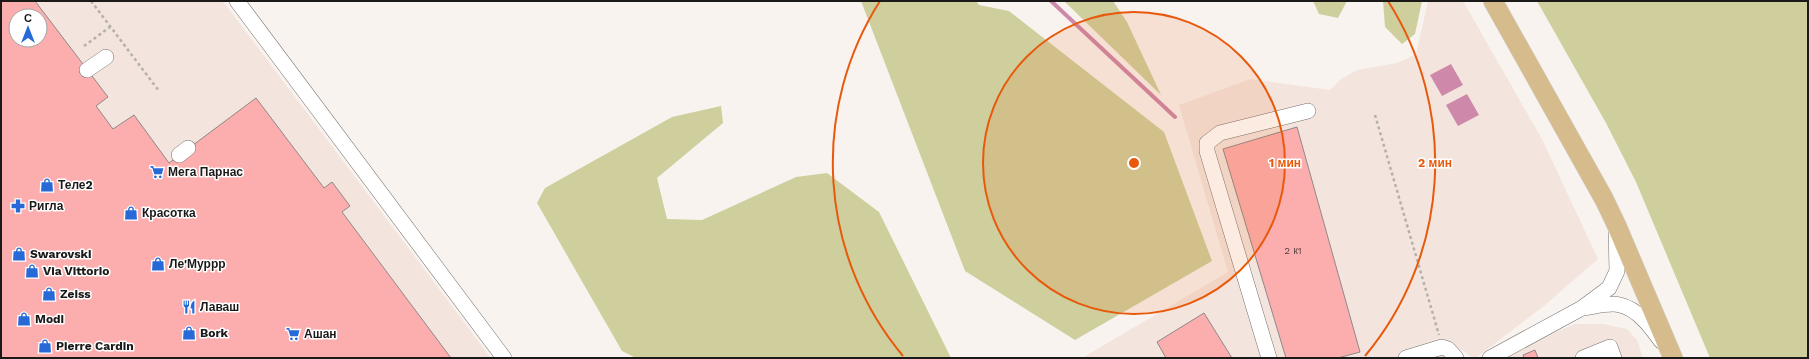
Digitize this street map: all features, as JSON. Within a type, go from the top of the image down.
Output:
[{"type":"main road","points":[[1493,1],[1592,175],[1616,224],[1673,358]]},
{"type":"street","points":[[237,1],[504,358]]},
{"type":"street","points":[[87,70],[106,57]]},
{"type":"street","points":[[1269,358],[1207,151],[1207,143],[1220,133],[1308,111]]},
{"type":"street","points":[[1490,358],[1582,308],[1609,288],[1617,271],[1616,224]]},
{"type":"street","points":[[1582,308],[1619,304],[1633,310],[1652,329],[1673,358]]},
{"type":"street","points":[[1406,358],[1442,347],[1448,349],[1456,358]]},
{"type":"street","points":[[1583,358],[1610,347],[1614,358]]},
{"type":"path","points":[[91,1],[158,91]]},
{"type":"path","points":[[84,46],[110,27]]},
{"type":"path","points":[[1375,115],[1442,347]]},
{"type":"shaded area","name":"Мега Парнас","points":[[1,1],[223,1],[491,358],[1,358]]},
{"type":"shaded area","points":[[1428,1],[1463,1],[1543,141],[1598,259],[1545,305],[1476,358],[1473,358],[1461,349],[1449,358],[1082,358],[1228,272],[1179,105],[1251,79],[1330,90],[1341,79],[1357,70],[1397,63],[1416,54]]},
{"type":"shaded area","points":[[1451,64],[1463,85],[1442,96],[1430,75]]},
{"type":"shaded area","points":[[1467,94],[1479,115],[1458,126],[1446,105]]},
{"type":"shaded area","points":[[1575,324],[1604,324],[1627,329],[1637,340],[1643,358],[1508,358],[1535,340]]},
{"type":"green space","points":[[861,1],[976,1],[979,5],[1009,11],[1164,132],[1212,261],[1075,340],[965,271]]},
{"type":"green space","points":[[1064,1],[1113,1],[1127,22],[1161,95]]},
{"type":"green space","points":[[1313,1],[1347,1],[1338,18],[1319,14]]},
{"type":"green space","points":[[1383,1],[1422,1],[1415,34],[1402,44],[1385,27]]},
{"type":"green space","points":[[1537,1],[1808,1],[1808,358],[1710,358],[1636,182],[1606,123]]},
{"type":"green space","points":[[721,106],[723,123],[657,178],[667,219],[702,220],[796,177],[827,173],[879,212],[951,358],[636,358],[622,351],[537,203],[545,188],[672,117]]},
{"type":"building","name":"Мега Парнас","points":[[1,1],[35,1],[40,8],[8,8],[8,48],[48,48],[48,18],[108,97],[96,106],[113,129],[134,115],[169,163],[256,98],[324,188],[332,182],[350,206],[342,212],[451,358],[1,358]]},
{"type":"building","points":[[1297,127],[1360,352],[1338,358],[1286,358],[1223,149]]},
{"type":"building","points":[[1204,313],[1232,358],[1166,358],[1157,342]]},
{"type":"building","points":[[1535,350],[1538,358],[1524,358],[1523,355]]},
{"type":"waterway","points":[[1051,1],[1175,117]]},
{"type":"place","name":"Мега Парнас","points":[[157,172]]},
{"type":"place","name":"Теле2","points":[[47,185]]},
{"type":"place","name":"Ригла","points":[[18,206]]},
{"type":"place","name":"Красотка","points":[[131,213]]},
{"type":"place","name":"Swarovski","points":[[19,254]]},
{"type":"place","name":"Ле'Муррр","points":[[158,264]]},
{"type":"place","name":"Via Vittorio","points":[[32,271]]},
{"type":"place","name":"Zeiss","points":[[49,294]]},
{"type":"place","name":"Лаваш","points":[[189,307]]},
{"type":"place","name":"Modi","points":[[24,319]]},
{"type":"place","name":"Bork","points":[[189,333]]},
{"type":"place","name":"Ашан","points":[[293,334]]},
{"type":"place","name":"Pierre Cardin","points":[[45,346]]}]
